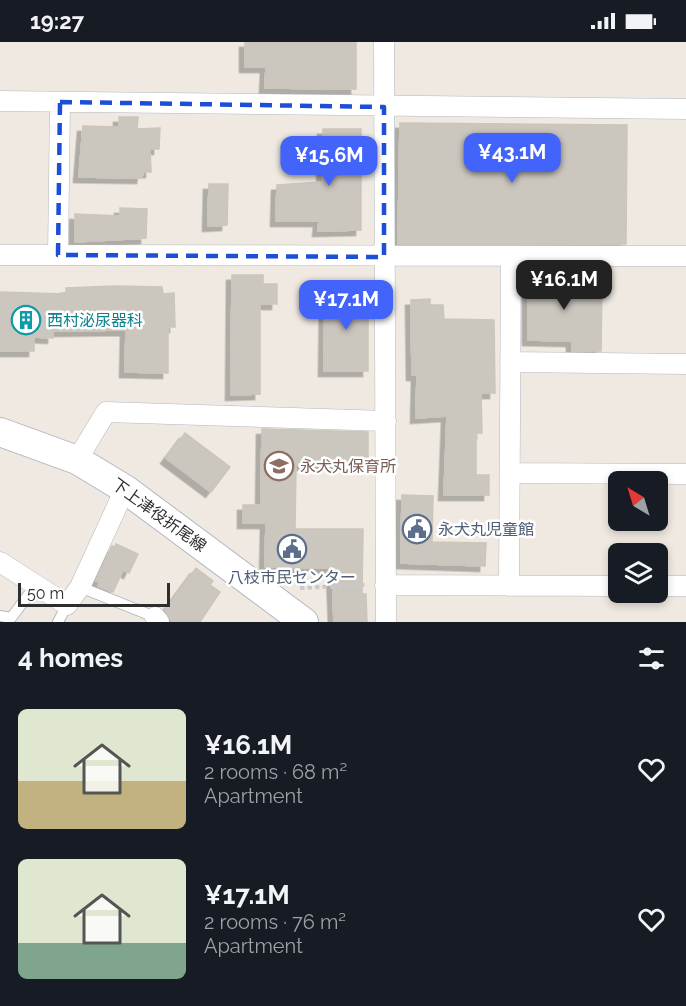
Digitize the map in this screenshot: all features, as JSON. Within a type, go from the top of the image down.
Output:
[{"type":"main road","name":"下上津役折尾線","points":[[0,432],[76,460],[125,489],[304,622]]},
{"type":"street","points":[[384,42],[386,622]]},
{"type":"street","points":[[0,101],[686,109]]},
{"type":"street","points":[[58,255],[60,102]]},
{"type":"street","points":[[0,255],[511,258],[686,256]]},
{"type":"street","points":[[509,586],[511,258]]},
{"type":"street","points":[[510,362],[686,364]]},
{"type":"street","points":[[76,460],[106,412],[386,421]]},
{"type":"street","points":[[511,474],[686,474]]},
{"type":"street","points":[[0,562],[35,586],[63,614],[80,587],[125,489]]},
{"type":"street","points":[[385,585],[608,586]]},
{"type":"street","points":[[668,586],[686,586]]},
{"type":"lane","points":[[6,619],[35,586]]},
{"type":"lane","points":[[80,587],[157,620]]},
{"type":"path","points":[[260,590],[385,585]]},
{"type":"highlighted area","points":[[60,102],[384,107],[384,257],[58,255]]},
{"type":"building","points":[[245,42],[356,42],[356,89],[265,88],[266,67],[245,67]]},
{"type":"building","points":[[119,117],[138,117],[137,129],[160,128],[159,149],[150,149],[151,172],[143,172],[142,178],[79,177],[83,126],[119,127]]},
{"type":"building","points":[[400,123],[627,125],[626,244],[398,244]]},
{"type":"building","points":[[323,129],[361,129],[361,230],[318,231],[319,221],[276,221],[277,185],[322,182]]},
{"type":"building","points":[[209,184],[228,184],[227,225],[208,226]]},
{"type":"building","points":[[120,208],[147,209],[146,238],[75,242],[75,214],[120,216]]},
{"type":"building","points":[[528,268],[557,268],[557,284],[602,284],[601,351],[572,351],[572,341],[528,340]]},
{"type":"building","points":[[232,275],[263,275],[263,284],[277,284],[277,304],[260,304],[260,394],[231,395]]},
{"type":"building","points":[[162,287],[163,294],[174,293],[175,327],[168,327],[168,373],[125,372],[126,330],[53,331],[53,338],[34,337],[34,351],[0,351],[0,292],[66,294],[66,288]]},
{"type":"building","points":[[325,291],[368,291],[368,371],[324,371]]},
{"type":"building","points":[[430,299],[430,305],[443,305],[444,319],[494,320],[495,393],[481,393],[482,433],[476,433],[476,475],[489,475],[489,495],[444,495],[447,416],[416,418],[417,375],[412,375],[411,300]]},
{"type":"building","points":[[262,429],[368,432],[368,465],[296,465],[295,529],[363,529],[362,594],[366,594],[367,622],[334,622],[332,568],[265,567],[266,523],[243,523],[243,505],[261,505]]},
{"type":"building","points":[[185,433],[230,467],[211,492],[166,458]]},
{"type":"building","name":"永犬丸児童館","points":[[402,495],[433,496],[432,542],[486,543],[485,566],[401,563]]},
{"type":"building","points":[[116,544],[138,554],[129,573],[123,570],[113,592],[98,586],[100,582],[96,581],[112,546],[115,547]]},
{"type":"building","points":[[196,568],[213,581],[210,585],[220,592],[200,622],[172,622],[165,610]]},
{"type":"place","name":"西村泌尿器科","points":[[26,320]]},
{"type":"place","name":"永犬丸保育所","points":[[279,466]]},
{"type":"place","name":"永犬丸児童館","points":[[417,529]]},
{"type":"place","name":"八枝市民センター","points":[[292,549]]}]
